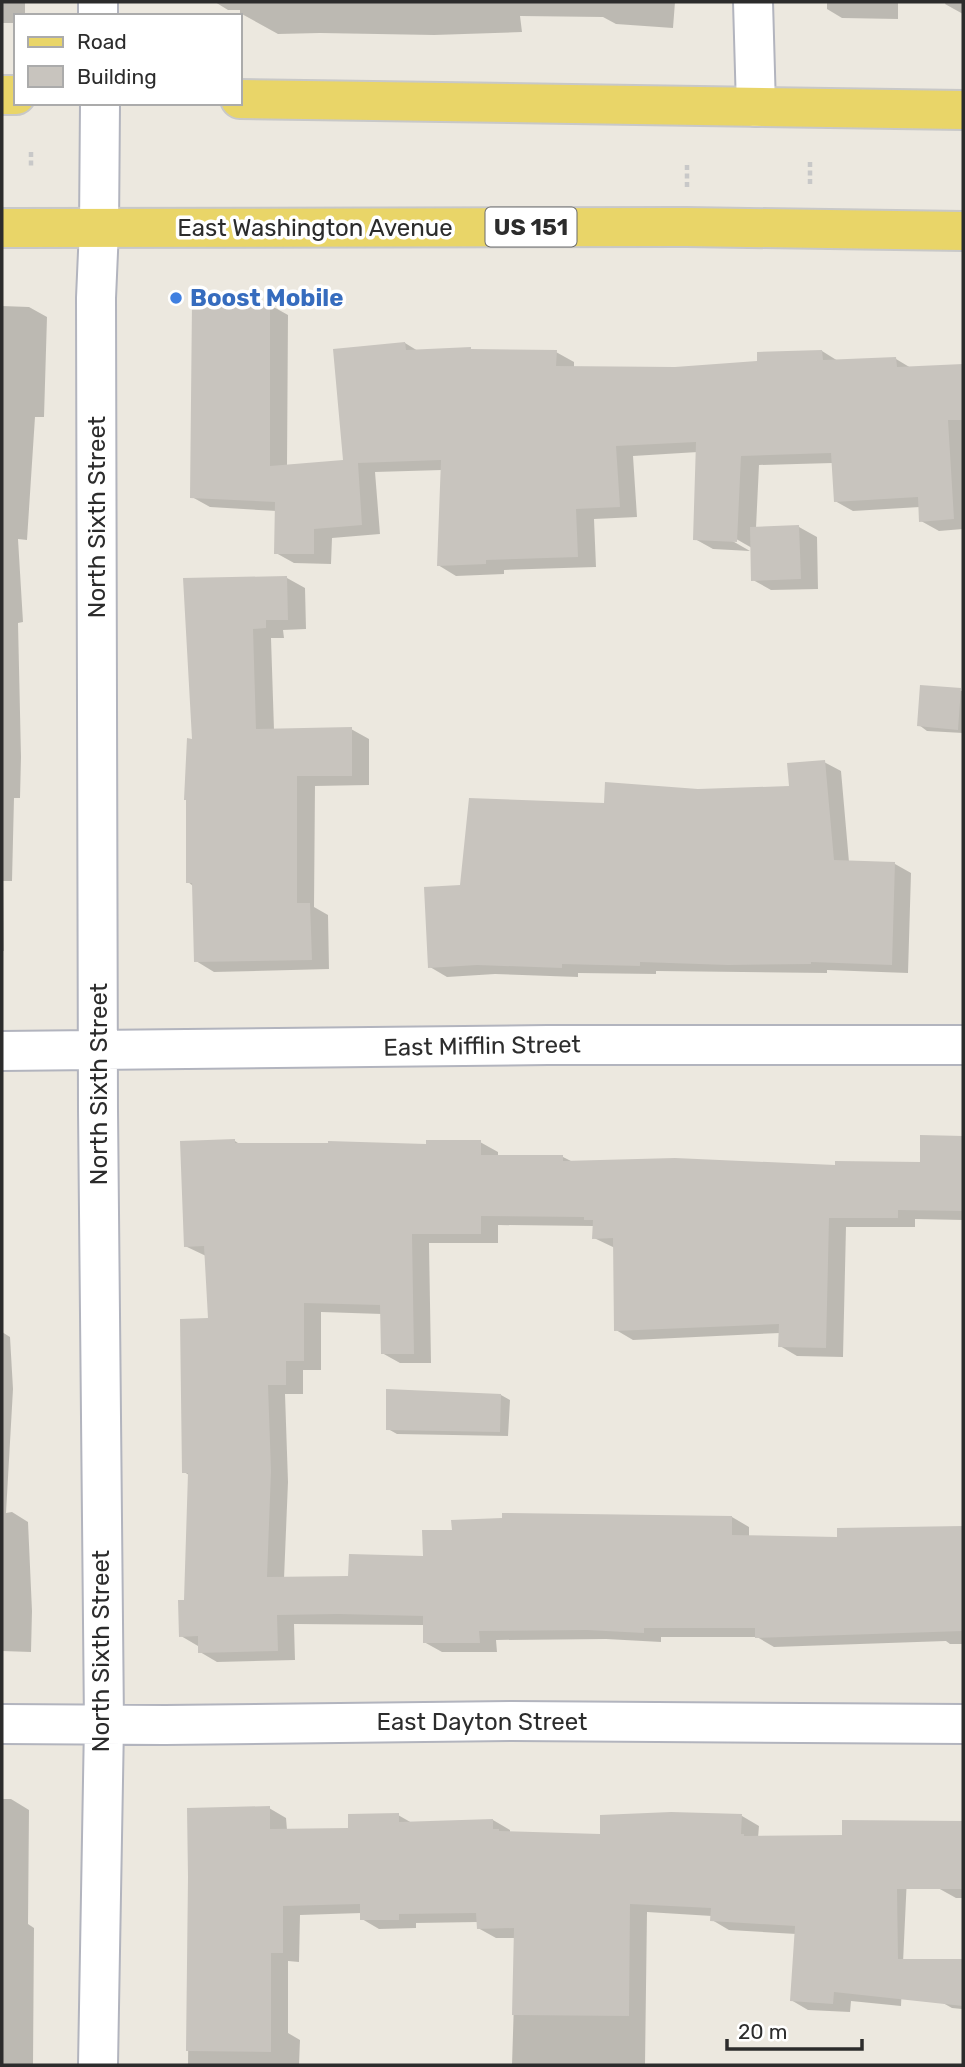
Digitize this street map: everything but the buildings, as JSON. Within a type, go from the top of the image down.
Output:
[{"type":"main road","points":[[242,99],[963,110]]},
{"type":"main road","name":"East Washington Avenue","points":[[2,228],[687,227],[963,231]]},
{"type":"street","points":[[753,2],[756,107]]},
{"type":"street","name":"North Sixth Street","points":[[98,2065],[104,1724],[101,1664],[96,312],[100,105]]},
{"type":"street","name":"East Mifflin Street","points":[[2,1051],[548,1045],[963,1045]]},
{"type":"street","name":"East Dayton Street","points":[[2,1724],[512,1721],[963,1724]]},
{"type":"path","points":[[31,152],[31,168]]},
{"type":"path","points":[[810,162],[810,184]]},
{"type":"path","points":[[687,163],[687,187]]},
{"type":"place","name":"Boost Mobile","points":[[176,298]]}]
